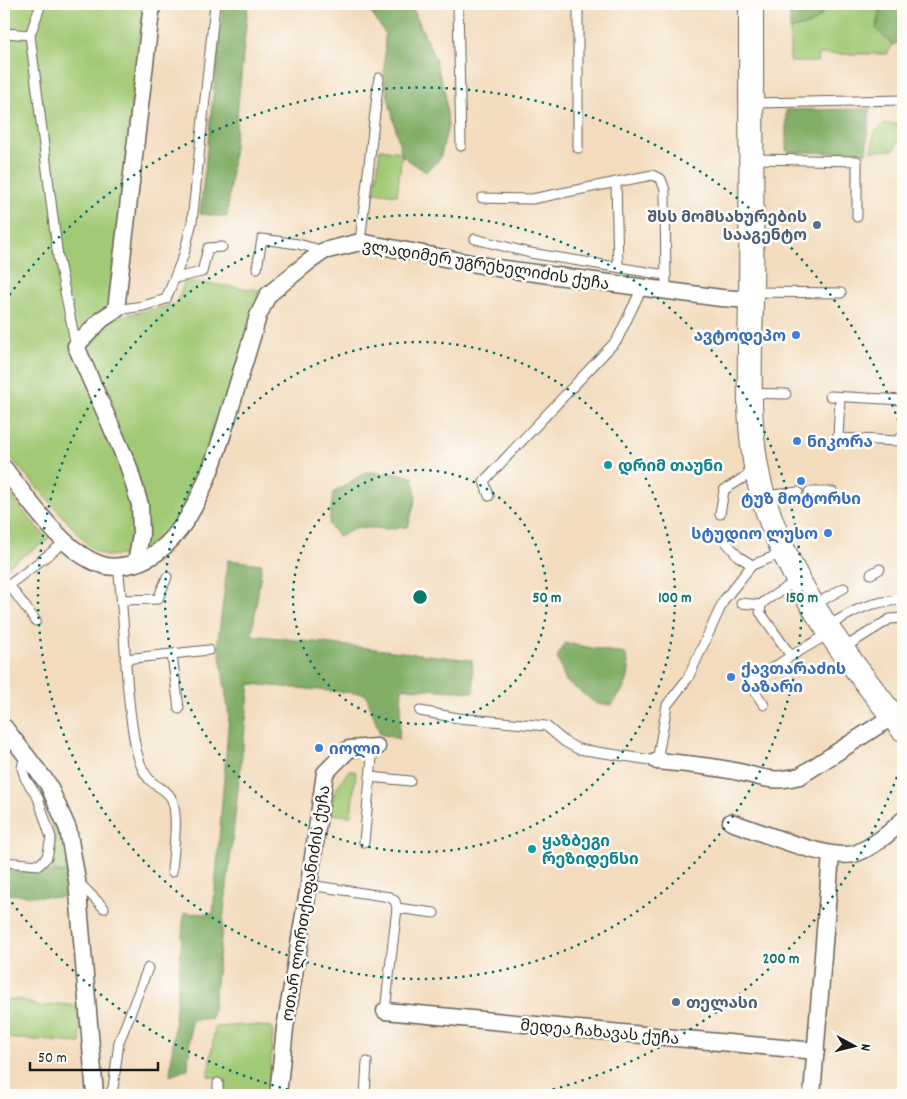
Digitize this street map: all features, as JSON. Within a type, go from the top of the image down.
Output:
[{"type":"main road","points":[[751,4],[750,392],[756,470],[783,552],[833,637],[898,723]]},
{"type":"street","points":[[136,563],[141,534],[140,505],[128,465],[76,346],[102,319],[116,310],[152,4]]},
{"type":"street","name":"ვლადიმერ უგრეხელიძის ქუჩა","points":[[4,468],[65,542],[105,566],[118,567],[149,559],[168,544],[197,502],[216,458],[258,316],[268,295],[288,276],[324,251],[360,242],[496,268],[666,291],[751,296]]},
{"type":"street","points":[[657,761],[739,772],[767,780],[786,780],[800,776],[898,723]]},
{"type":"street","points":[[4,727],[48,784],[68,829],[76,880],[94,1095]]},
{"type":"street","name":"ოთარ ლორთქიფანიძის ქუჩა","points":[[278,1095],[285,1028],[309,885],[325,773],[349,749],[376,747]]},
{"type":"street","points":[[731,822],[831,855],[856,854],[888,834],[903,820]]},
{"type":"street","points":[[812,1095],[831,855]]},
{"type":"street","name":"მედეა ჩახავას ქუჩა","points":[[385,1011],[816,1051]]},
{"type":"lane","points":[[40,4],[30,35],[58,257],[76,346]]},
{"type":"lane","points":[[116,310],[143,306],[166,299],[184,254],[192,222],[215,4]]},
{"type":"lane","points":[[458,4],[461,146]]},
{"type":"lane","points":[[578,4],[578,148]]},
{"type":"lane","points":[[5,33],[30,35]]},
{"type":"lane","points":[[360,242],[379,78]]},
{"type":"lane","points":[[751,103],[903,100]]},
{"type":"lane","points":[[751,159],[858,161],[857,217]]},
{"type":"lane","points":[[482,198],[532,199],[652,175],[661,179],[665,190],[666,291]]},
{"type":"lane","points":[[616,182],[618,267]]},
{"type":"lane","points":[[258,268],[262,239],[298,244],[324,251]]},
{"type":"lane","points":[[475,239],[530,253],[665,275]]},
{"type":"lane","points":[[175,278],[202,272],[208,248],[222,247]]},
{"type":"lane","points":[[489,496],[484,481],[617,340],[642,288]]},
{"type":"lane","points":[[751,296],[842,293]]},
{"type":"lane","points":[[750,392],[786,394]]},
{"type":"lane","points":[[830,396],[903,400]]},
{"type":"lane","points":[[840,397],[838,438],[898,441],[903,435]]},
{"type":"lane","points":[[720,514],[724,490],[756,470]]},
{"type":"lane","points":[[763,496],[798,492]]},
{"type":"lane","points":[[809,492],[833,492]]},
{"type":"lane","points":[[36,621],[9,585],[65,542]]},
{"type":"lane","points":[[726,542],[738,556],[752,565]]},
{"type":"lane","points":[[420,711],[458,718],[546,726],[565,742],[578,749],[657,761],[667,705],[688,678],[724,600],[752,565],[783,552]]},
{"type":"lane","points":[[118,567],[125,659],[136,748],[141,767],[150,781],[164,789],[172,798],[175,810],[172,872]]},
{"type":"lane","points":[[872,574],[880,569]]},
{"type":"lane","points":[[122,600],[158,599],[167,577]]},
{"type":"lane","points":[[742,603],[761,606],[799,580]]},
{"type":"lane","points":[[813,605],[844,588]]},
{"type":"lane","points":[[833,637],[851,612],[875,602],[903,600]]},
{"type":"lane","points":[[761,606],[760,612],[791,656]]},
{"type":"lane","points":[[764,705],[751,686],[751,682],[791,656],[833,637],[890,619],[903,618]]},
{"type":"lane","points":[[125,659],[209,650]]},
{"type":"lane","points":[[172,655],[178,709]]},
{"type":"lane","points":[[364,842],[370,777],[376,747]]},
{"type":"lane","points":[[4,862],[39,864],[47,857],[51,838],[38,798],[25,778],[22,768],[25,754]]},
{"type":"lane","points":[[370,777],[410,781]]},
{"type":"lane","points":[[76,880],[104,908]]},
{"type":"lane","points":[[309,885],[390,897],[395,901],[396,908],[385,1011]]},
{"type":"lane","points":[[396,908],[434,913]]},
{"type":"lane","points":[[109,1095],[113,1088],[119,1042],[148,968]]},
{"type":"lane","points":[[365,1095],[367,1062]]},
{"type":"lane","points":[[218,1083],[218,1095]]},
{"type":"green space","points":[[4,4],[143,4],[108,319],[176,304],[185,281],[259,290],[255,314],[204,470],[183,511],[163,543],[142,554],[105,556],[91,548],[4,450]]},
{"type":"green space","points":[[223,4],[248,4],[227,217],[200,214]]},
{"type":"green space","points":[[365,4],[411,4],[435,59],[445,93],[448,126],[440,159],[426,172],[402,156],[384,79],[385,33]]},
{"type":"green space","points":[[790,4],[823,4],[822,11],[817,20],[790,30]]},
{"type":"green space","points":[[823,4],[880,4],[876,29],[893,45],[887,54],[818,54],[817,62],[790,62],[790,30],[817,20],[822,11]]},
{"type":"green space","points":[[880,4],[903,4],[903,40],[893,45],[876,29]]},
{"type":"green space","points":[[870,109],[866,153],[790,152],[786,150],[786,110]]},
{"type":"green space","points":[[884,124],[903,124],[903,140],[898,140],[894,150],[872,151],[874,133]]},
{"type":"green space","points":[[380,149],[402,152],[397,195],[375,192]]},
{"type":"green space","points":[[366,472],[396,473],[413,477],[416,498],[408,527],[386,529],[357,527],[339,537],[329,525],[333,493]]},
{"type":"green space","points":[[4,488],[48,540],[4,568]]},
{"type":"green space","points":[[228,560],[262,564],[252,635],[472,660],[474,692],[402,688],[399,739],[380,734],[366,694],[250,684],[212,1018],[191,1020],[188,1069],[170,1076],[184,913],[213,914],[229,716],[218,641]]},
{"type":"green space","points":[[565,643],[625,654],[629,668],[627,681],[612,705],[597,704],[566,681],[557,657]]},
{"type":"green space","points":[[26,768],[43,793],[59,830],[67,873],[53,872],[55,842],[51,817]]},
{"type":"green space","points":[[349,770],[356,772],[351,816],[331,814],[334,792]]},
{"type":"green space","points":[[4,869],[67,873],[69,898],[4,894]]},
{"type":"green space","points":[[4,999],[22,1000],[40,1007],[59,1004],[77,1006],[81,1043],[4,1038]]},
{"type":"green space","points":[[244,1025],[272,1027],[268,1095],[225,1095],[226,1080],[208,1076],[215,1027]]},
{"type":"place","name":"შსს მომსახურების სააგენტო","points":[[817,225]]},
{"type":"place","name":"ავტოდეპო","points":[[796,335]]},
{"type":"place","name":"ნიკორა","points":[[797,441]]},
{"type":"place","name":"დრიმ თაუნი","points":[[608,465]]},
{"type":"place","name":"ტუზ მოტორსი","points":[[801,481]]},
{"type":"place","name":"სტუდიო ლუსო","points":[[828,533]]},
{"type":"place","name":"ქავთარაძის ბაზარი","points":[[731,677]]},
{"type":"place","name":"იოლი","points":[[319,748]]},
{"type":"place","name":"ყაზბეგი რეზიდენსი","points":[[532,849]]},
{"type":"place","name":"თელასი","points":[[676,1002]]}]
